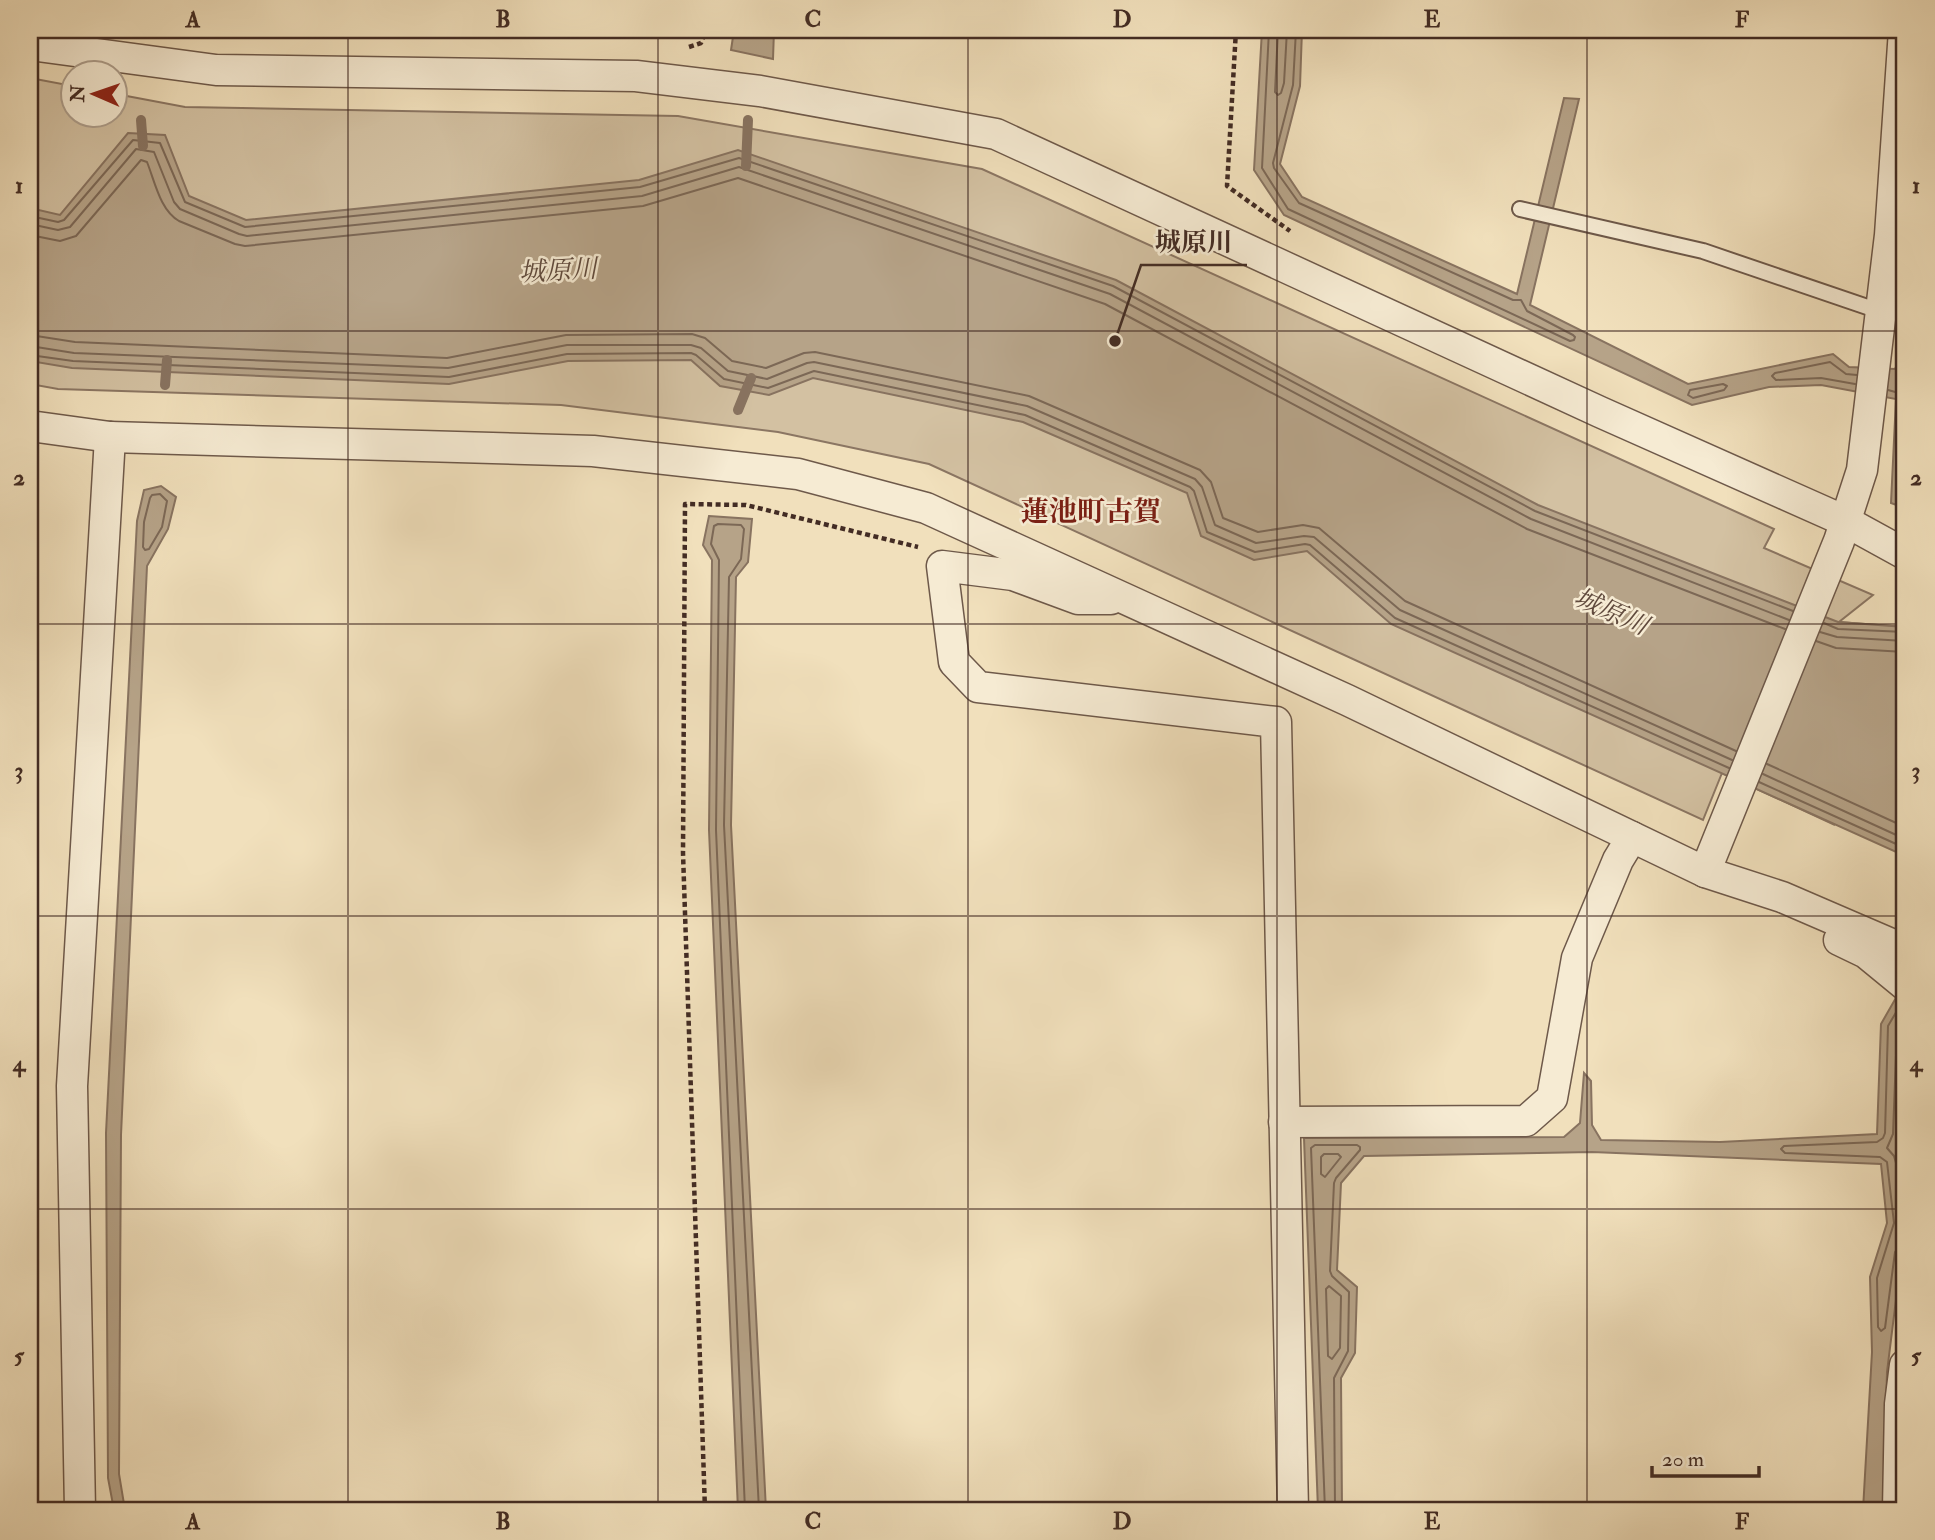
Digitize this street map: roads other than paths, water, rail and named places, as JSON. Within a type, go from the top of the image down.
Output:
[{"type":"street","points":[[1708,863],[1842,531],[1862,470],[1875,363],[1894,311],[1890,235],[1904,30]]},
{"type":"street","points":[[30,45],[216,70],[636,76],[761,91],[996,134],[1600,412],[1842,531],[1905,554]]},
{"type":"street","points":[[30,426],[110,437],[593,451],[798,474],[926,508],[1347,700],[1632,837],[1708,863],[1905,950]]},
{"type":"street","points":[[80,1510],[72,1086],[110,437]]},
{"type":"street","points":[[1126,598],[1078,599],[1013,575],[942,566],[954,662],[978,687],[1276,722],[1293,1510]]},
{"type":"street","points":[[1284,1122],[1526,1121],[1552,1098],[1577,958],[1618,860],[1632,837]]},
{"type":"street","points":[[1782,897],[1805,924],[1866,953],[1905,985]]},
{"type":"street","points":[[1898,1510],[1900,1404],[1905,1365]]},
{"type":"lane","points":[[1520,209],[1703,251],[1894,311]]},
{"type":"water","points":[[734,30],[774,30],[773,59],[731,50]]},
{"type":"water","points":[[1262,30],[1302,30],[1300,86],[1280,164],[1302,197],[1517,294],[1564,98],[1579,99],[1530,305],[1688,384],[1833,354],[1849,367],[1895,369],[1905,350],[1905,508],[1891,503],[1896,399],[1821,385],[1769,387],[1692,405],[1284,215],[1254,170]]},
{"type":"water","points":[[128,133],[165,135],[189,196],[246,220],[639,180],[738,150],[1116,280],[1538,505],[1838,622],[1905,627],[1905,856],[1391,624],[1307,551],[1254,560],[1201,536],[1187,493],[1023,422],[813,378],[769,395],[720,386],[691,360],[568,361],[449,384],[72,368],[30,361],[30,208],[60,215]]},
{"type":"water","points":[[161,486],[176,497],[168,529],[147,566],[121,1135],[119,1474],[125,1510],[114,1510],[108,1478],[106,1133],[137,521],[144,490]]},
{"type":"water","points":[[709,516],[752,519],[748,562],[736,577],[731,825],[766,1510],[738,1510],[709,830],[712,560],[703,545]]},
{"type":"water","points":[[1897,996],[1905,1003],[1905,1227],[1887,1372],[1883,1510],[1863,1510],[1872,1352],[1870,1277],[1887,1223],[1881,1164],[1592,1152],[1364,1156],[1341,1183],[1337,1270],[1357,1287],[1355,1353],[1341,1378],[1342,1510],[1318,1510],[1304,1138],[1564,1137],[1580,1123],[1584,1073],[1591,1081],[1592,1125],[1601,1140],[1720,1142],[1877,1134],[1881,1024]]},
{"type":"waterway","points":[[141,120],[143,146]]},
{"type":"waterway","points":[[746,166],[748,120]]},
{"type":"waterway","points":[[165,385],[167,360]]},
{"type":"waterway","points":[[738,410],[751,378]]},
{"type":"place","name":"城原川","points":[[1115,341]]},
{"type":"district","name":"蓮池町古賀","points":[[1091,512]]}]
